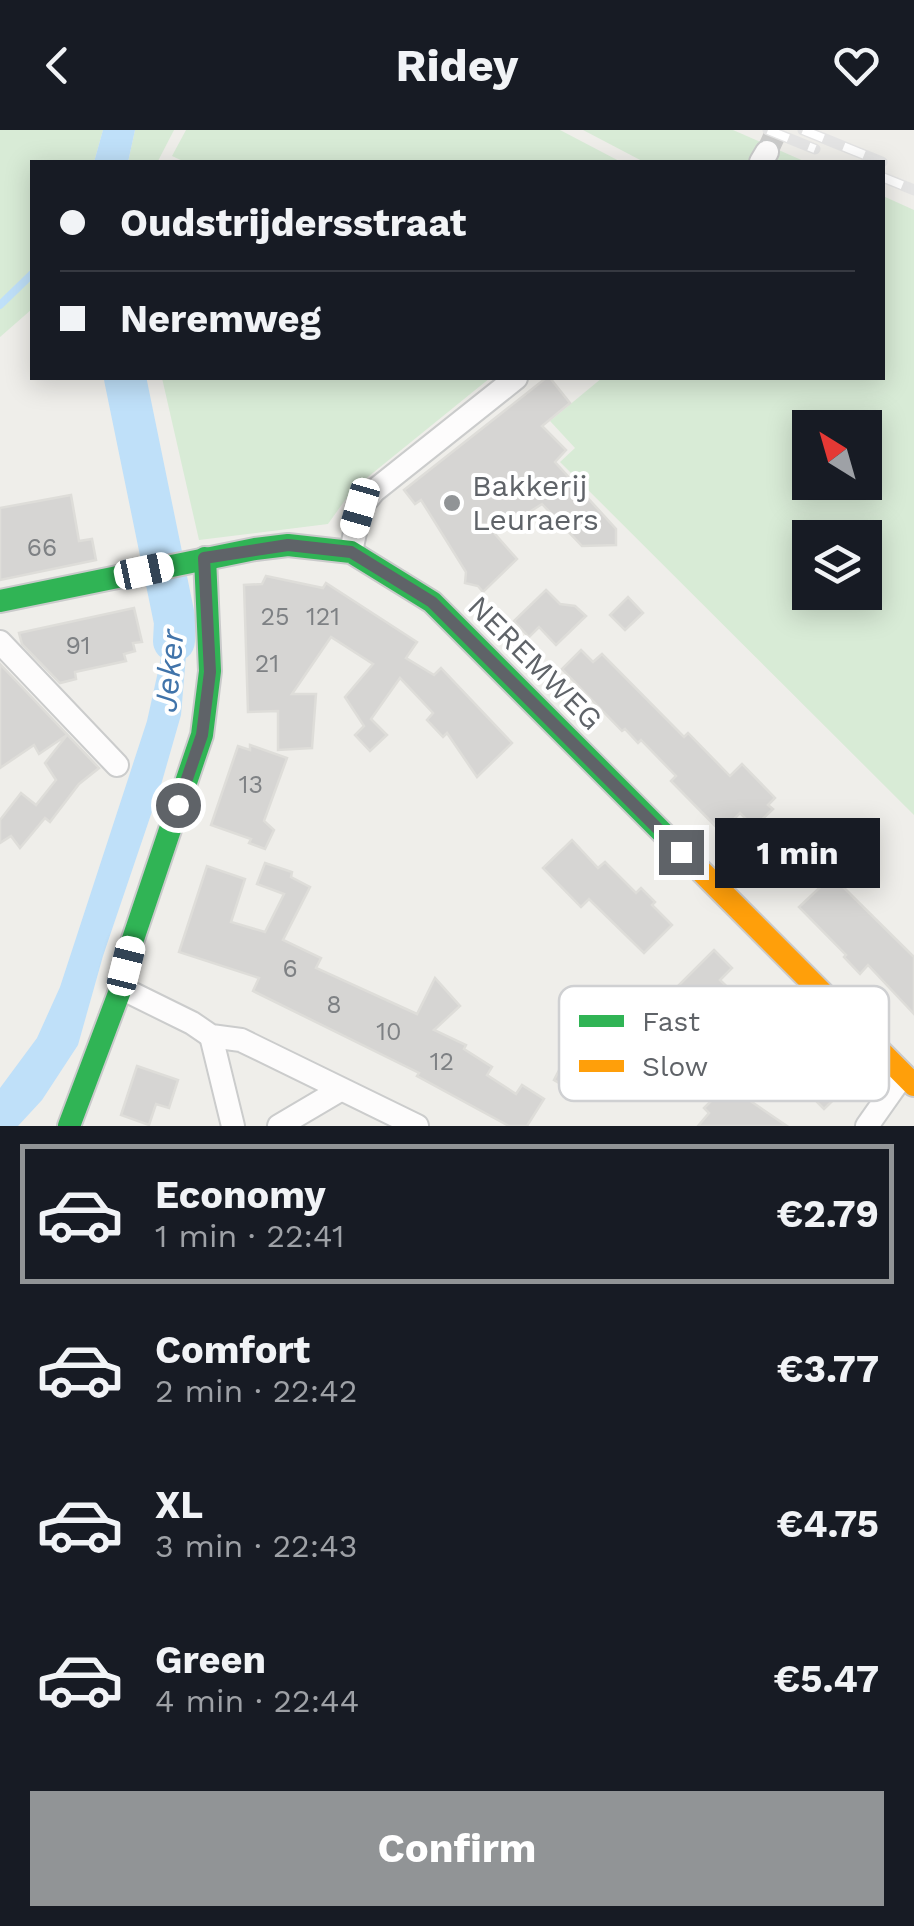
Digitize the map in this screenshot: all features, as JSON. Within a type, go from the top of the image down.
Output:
[{"type":"street","points":[[351,552],[360,508],[374,491],[513,380]]},
{"type":"street","name":"NEREMWEG","points":[[0,600],[288,545],[351,552],[432,602],[814,986]]},
{"type":"street","points":[[69,1126],[121,988],[131,945],[202,735],[210,672],[195,560]]},
{"type":"street","points":[[0,642],[116,765]]},
{"type":"street","points":[[121,988],[211,1036],[240,1040],[313,1072],[340,1090],[417,1126]]},
{"type":"street","points":[[211,1036],[233,1126]]},
{"type":"street","name":"NEREMWEG","points":[[889,1061],[908,1080]]},
{"type":"street","points":[[867,1126],[908,1080]]},
{"type":"street","points":[[278,1126],[340,1090]]},
{"type":"green space","points":[[0,130],[103,130],[95,160],[30,160],[30,311],[0,337]]},
{"type":"green space","points":[[135,130],[174,130],[159,160],[128,160]]},
{"type":"green space","points":[[186,130],[560,130],[617,160],[181,160],[172,156]]},
{"type":"green space","points":[[583,130],[733,130],[801,160],[640,160]]},
{"type":"green space","points":[[885,197],[914,210],[914,815],[560,462],[575,448],[550,421],[600,380],[885,380]]},
{"type":"green space","points":[[162,380],[488,380],[353,489],[328,524],[199,540]]},
{"type":"water","points":[[103,130],[135,130],[128,160],[95,160]]},
{"type":"water","points":[[109,380],[136,380],[174,544],[142,552],[117,441]]},
{"type":"water","points":[[187,579],[188,632],[181,715],[78,1045],[42,1100],[18,1126],[0,1126],[0,1088],[37,1038],[60,987],[147,721],[161,658],[158,586]]},
{"type":"building","points":[[543,380],[552,380],[570,403],[542,426],[566,450],[555,462],[616,529],[616,545],[582,546],[542,504],[495,534],[517,559],[483,592],[478,586],[465,583],[466,572],[421,500],[415,504],[404,490]]},
{"type":"building","points":[[71,495],[79,541],[92,539],[96,560],[0,580],[0,508]]},
{"type":"building","points":[[266,576],[323,588],[326,583],[417,642],[406,658],[434,675],[441,668],[512,743],[477,777],[447,733],[443,737],[427,720],[433,713],[400,678],[371,719],[387,735],[370,751],[355,735],[364,726],[345,697],[373,664],[331,637],[292,694],[316,694],[312,748],[278,750],[278,711],[248,712],[244,585],[262,584]]},
{"type":"building","points":[[546,590],[560,604],[575,606],[586,616],[556,645],[539,627],[529,637],[514,621]]},
{"type":"building","points":[[628,597],[643,613],[625,630],[610,615]]},
{"type":"building","points":[[134,608],[142,642],[133,643],[135,651],[124,654],[126,661],[75,672],[76,679],[60,683],[22,644],[19,633]]},
{"type":"building","points":[[581,650],[593,662],[602,654],[684,737],[688,733],[730,776],[742,764],[775,798],[768,805],[773,809],[754,827],[740,813],[721,832],[671,781],[676,776],[641,740],[638,743],[625,729],[622,731],[562,669]]},
{"type":"building","points":[[0,664],[99,768],[79,784],[50,822],[45,818],[20,848],[11,836],[0,843],[0,820],[21,793],[36,805],[56,780],[45,763],[67,735],[39,754],[34,745],[0,768]]},
{"type":"building","points":[[250,745],[287,758],[264,821],[274,830],[265,849],[249,843],[251,839],[211,825],[238,746],[250,750]]},
{"type":"building","points":[[572,840],[598,868],[605,862],[636,893],[641,888],[672,925],[644,953],[589,899],[581,907],[543,868]]},
{"type":"building","points":[[265,863],[292,872],[291,877],[310,887],[283,940],[321,958],[316,968],[417,1014],[435,978],[460,1006],[434,1030],[466,1045],[464,1049],[492,1067],[487,1075],[516,1094],[522,1085],[544,1099],[527,1126],[509,1126],[417,1076],[419,1073],[253,991],[259,978],[179,952],[207,866],[245,879],[231,922],[265,932],[284,894],[257,884]]},
{"type":"building","points":[[832,876],[914,957],[914,1014],[868,965],[860,974],[799,907]]},
{"type":"building","points":[[714,950],[732,968],[720,980],[726,986],[679,985]]},
{"type":"building","points":[[137,1066],[178,1080],[169,1108],[156,1104],[149,1125],[121,1115]]},
{"type":"building","points":[[711,1101],[750,1101],[787,1126],[698,1126],[709,1113],[704,1108]]},
{"type":"building","points":[[816,1101],[832,1101],[824,1109]]},
{"type":"waterway","points":[[0,305],[30,276]]},
{"type":"waterway","name":"Jeker","points":[[125,380],[175,622],[174,641]]},
{"type":"tunnel","points":[[767,152],[777,130]]},
{"type":"railway","points":[[768,130],[815,149]]},
{"type":"railway","points":[[803,130],[877,160]]},
{"type":"railway","points":[[885,178],[914,190]]},
{"type":"traffic: fast","points":[[0,601],[255,549],[288,545],[351,552],[432,602],[681,851]]},
{"type":"traffic: fast","points":[[69,1126],[121,988],[131,945],[202,735],[210,671],[205,558]]},
{"type":"traffic: slow","points":[[681,851],[815,986]]},
{"type":"traffic: slow","points":[[889,1060],[914,1085]]},
{"type":"place","name":"Bakkerij Leuraers","points":[[452,503]]},
{"type":"route","points":[[178,805],[202,735],[210,672],[204,558],[288,545],[351,552],[432,602],[681,852]]}]
